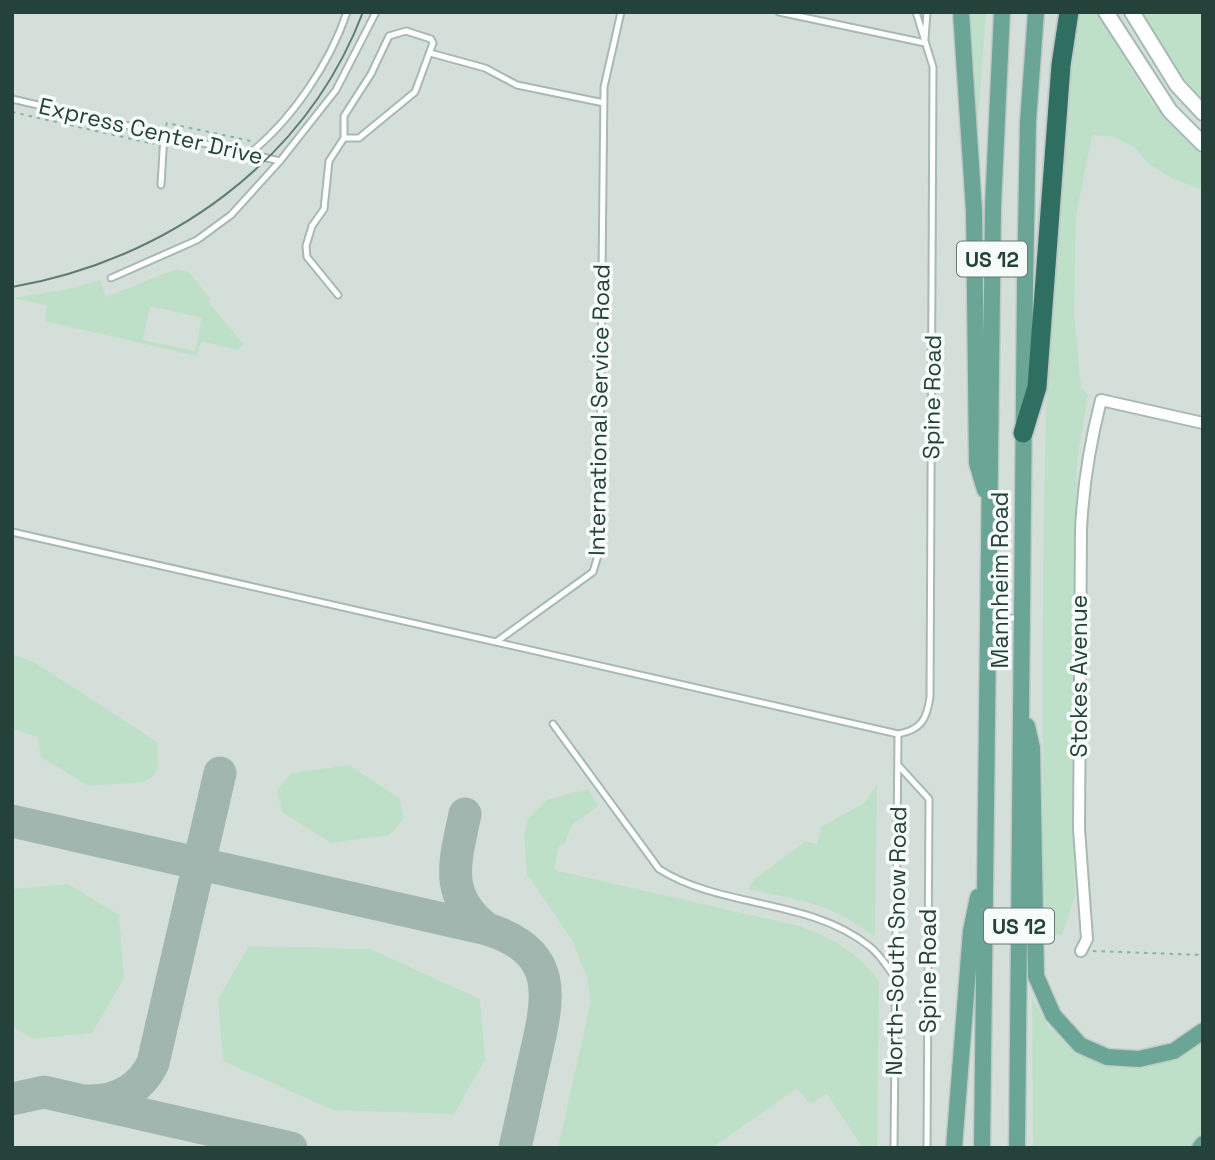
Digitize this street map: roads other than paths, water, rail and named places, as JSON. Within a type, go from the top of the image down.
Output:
[{"type":"highway","points":[[1023,433],[1037,387],[1061,65],[1069,12]]},
{"type":"main road","points":[[961,12],[974,211],[977,463],[989,506]]},
{"type":"main road","name":"Mannheim Road","points":[[982,1148],[986,619],[993,206],[1002,12]]},
{"type":"main road","name":"Mannheim Road","points":[[1017,1148],[1028,122],[1036,12]]},
{"type":"main road","points":[[1021,705],[1032,748],[1036,976],[1053,1015],[1080,1045],[1114,1058],[1139,1059],[1174,1051],[1203,1031]]},
{"type":"main road","points":[[954,1148],[971,932],[986,864]]},
{"type":"street","points":[[1106,12],[1170,111],[1203,144]]},
{"type":"street","points":[[1132,12],[1177,86],[1203,113]]},
{"type":"street","name":"Stokes Avenue","points":[[1081,951],[1087,939],[1079,829],[1081,530],[1083,487],[1101,400],[1203,423]]},
{"type":"lane","points":[[250,153],[261,144],[309,85],[329,53],[347,12]]},
{"type":"lane","name":"Express Center Drive","points":[[12,99],[280,161],[336,90],[376,12]]},
{"type":"lane","name":"International Service Road","points":[[496,642],[593,572],[597,564],[604,87],[621,12]]},
{"type":"lane","points":[[779,12],[925,43]]},
{"type":"lane","points":[[916,12],[925,43]]},
{"type":"lane","points":[[925,43],[927,12]]},
{"type":"lane","points":[[338,295],[307,257],[306,246],[327,198],[329,161],[344,138],[344,116],[371,74],[389,36],[406,31],[431,39],[433,43],[430,53],[415,92],[359,138],[344,138]]},
{"type":"lane","name":"Spine Road","points":[[898,734],[912,732],[921,725],[927,715],[930,697],[933,67],[925,43]]},
{"type":"lane","points":[[430,53],[485,68],[517,85],[604,103]]},
{"type":"lane","points":[[161,185],[161,146],[164,134]]},
{"type":"lane","points":[[111,278],[197,240],[231,215],[280,161]]},
{"type":"lane","points":[[12,532],[898,734]]},
{"type":"lane","points":[[986,619],[1023,618]]},
{"type":"lane","points":[[553,724],[659,869],[682,884],[811,916],[844,928],[871,948],[896,979]]},
{"type":"lane","name":"North-South Snow Road","points":[[894,1148],[898,734]]},
{"type":"lane","name":"Spine Road","points":[[898,765],[929,799],[927,1148]]},
{"type":"tram line","points":[[12,287],[69,274],[124,254],[176,228],[224,196],[268,158],[306,114],[338,66],[363,12]]}]
